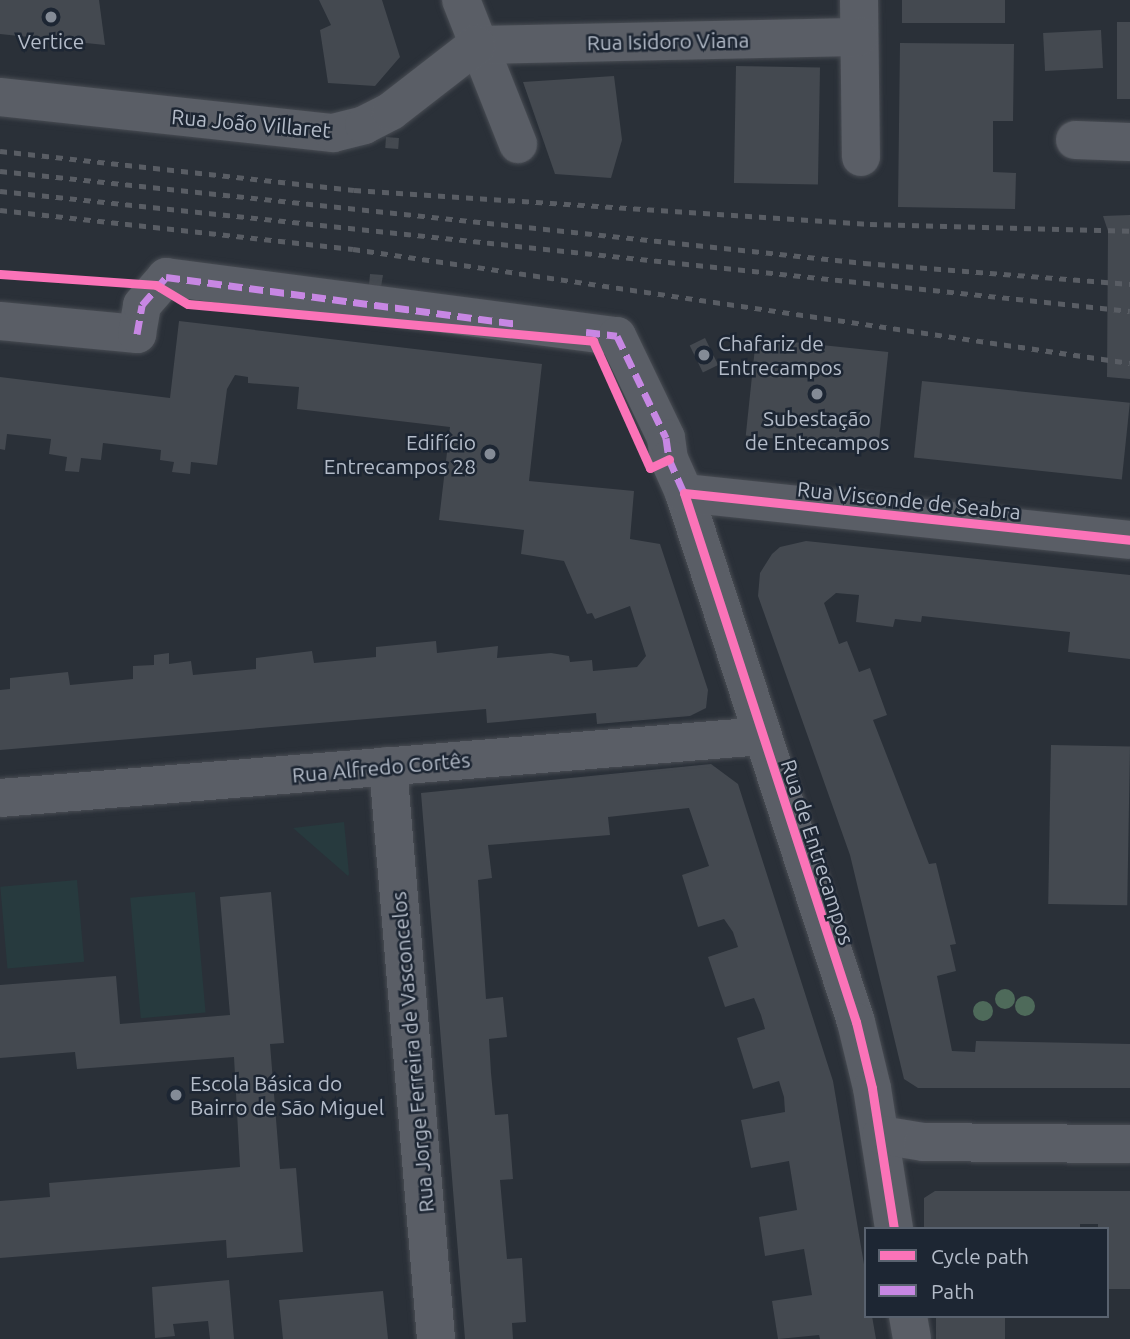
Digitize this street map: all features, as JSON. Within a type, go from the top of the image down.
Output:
[{"type":"street","points":[[461,0],[518,144]]},
{"type":"street","points":[[859,18],[861,156]]},
{"type":"street","name":"Rua Isidoro Viana","points":[[477,45],[859,18]]},
{"type":"street","name":"Rua João Villaret","points":[[0,97],[332,133],[364,125],[391,111],[477,45]]},
{"type":"street","points":[[1075,140],[1130,142]]},
{"type":"street","name":"Rua de Entrecampos","points":[[0,321],[137,334],[142,305],[166,277],[617,336],[666,438],[669,459],[684,492],[856,1022],[881,1136],[894,1227]]},
{"type":"street","name":"Rua Visconde de Seabra","points":[[684,492],[1130,540]]},
{"type":"street","name":"Rua Alfredo Cortês","points":[[0,798],[762,736]]},
{"type":"street","name":"Rua Jorge Ferreira de Vasconcelos","points":[[388,765],[436,1339]]},
{"type":"street","points":[[881,1136],[923,1142],[1130,1144]]},
{"type":"street","points":[[908,1318],[912,1339]]},
{"type":"green space","points":[[344,822],[349,874],[348,876],[293,828]]},
{"type":"green space","points":[[77,880],[84,962],[7,968],[0,887]]},
{"type":"green space","points":[[195,892],[206,1013],[141,1018],[130,898]]},
{"type":"building","name":"Vertice","points":[[0,0],[99,0],[105,45],[0,34]]},
{"type":"building","points":[[319,0],[382,0],[400,57],[375,86],[328,83],[320,30],[331,25]]},
{"type":"building","points":[[902,0],[1005,0],[1005,23],[902,23]]},
{"type":"building","points":[[1117,22],[1130,22],[1130,99],[1117,99]]},
{"type":"building","points":[[1101,30],[1103,68],[1045,71],[1043,33]]},
{"type":"building","points":[[900,43],[1014,44],[1013,121],[993,121],[993,172],[1016,173],[1015,209],[898,207]]},
{"type":"building","points":[[736,66],[820,67],[818,184],[734,183]]},
{"type":"building","points":[[614,76],[622,140],[611,178],[555,174],[523,82]]},
{"type":"building","points":[[386,137],[399,138],[398,149],[385,148]]},
{"type":"building","points":[[1130,215],[1130,379],[1107,377],[1108,231],[1103,216]]},
{"type":"building","points":[[370,274],[383,275],[381,287],[369,285]]},
{"type":"building","points":[[179,321],[542,364],[529,481],[634,491],[630,539],[660,544],[708,690],[706,708],[690,716],[597,724],[596,713],[487,723],[486,709],[0,750],[0,690],[10,689],[10,678],[68,672],[70,685],[133,679],[133,666],[154,665],[154,655],[169,653],[169,664],[191,661],[193,675],[256,669],[256,658],[312,651],[314,663],[376,657],[376,647],[436,641],[437,653],[498,646],[497,658],[551,653],[569,656],[570,662],[592,660],[593,671],[637,667],[646,656],[630,606],[595,619],[592,613],[587,614],[564,561],[521,554],[524,530],[439,520],[450,427],[297,409],[299,387],[248,383],[248,377],[235,375],[227,389],[217,465],[191,462],[190,474],[172,472],[174,462],[160,460],[161,450],[103,443],[101,460],[81,458],[79,472],[65,471],[67,457],[49,454],[51,439],[7,434],[5,450],[0,449],[0,377],[170,398]]},
{"type":"building","name":"Chafariz de Entrecampos","points":[[705,338],[718,365],[703,372],[690,345]]},
{"type":"building","name":"Subestação de Entecampos","points":[[756,338],[888,352],[878,449],[746,435]]},
{"type":"building","points":[[922,381],[1130,403],[1122,479],[914,458]]},
{"type":"building","points":[[806,541],[1130,575],[1130,659],[1068,652],[1070,632],[922,616],[921,622],[895,619],[893,627],[856,622],[859,595],[836,593],[824,603],[839,644],[847,641],[859,672],[870,668],[887,715],[873,720],[929,864],[936,863],[956,944],[950,945],[956,971],[937,976],[952,1051],[975,1052],[976,1041],[1130,1044],[1130,1088],[918,1088],[904,1079],[850,855],[758,596],[760,573],[772,554],[780,547]]},
{"type":"building","points":[[1051,745],[1130,746],[1127,905],[1048,904]]},
{"type":"building","points":[[711,764],[738,784],[833,1081],[864,1264],[864,1318],[872,1318],[876,1339],[820,1339],[819,1335],[778,1339],[772,1301],[812,1295],[804,1249],[765,1256],[759,1217],[797,1210],[789,1161],[751,1168],[741,1120],[785,1112],[784,1097],[779,1081],[753,1089],[737,1038],[765,1029],[761,1015],[754,998],[725,1007],[708,957],[738,947],[733,932],[724,919],[698,927],[682,875],[709,866],[689,808],[608,817],[610,835],[488,845],[492,878],[478,880],[486,999],[503,997],[507,1037],[489,1039],[491,1073],[495,1115],[508,1114],[513,1179],[500,1180],[507,1259],[522,1258],[526,1322],[512,1323],[513,1339],[465,1339],[421,793]]},
{"type":"building","points":[[271,892],[284,1043],[270,1044],[280,1169],[296,1168],[303,1252],[227,1258],[226,1240],[0,1258],[0,1201],[50,1197],[49,1183],[240,1167],[234,1057],[77,1069],[75,1052],[0,1058],[0,985],[116,976],[120,1024],[230,1015],[220,897]]},
{"type":"building","points":[[935,1191],[1130,1191],[1130,1289],[1109,1289],[1109,1227],[1080,1224],[1080,1227],[924,1227],[924,1198]]},
{"type":"building","points":[[229,1280],[234,1339],[210,1339],[208,1321],[173,1324],[175,1336],[155,1338],[152,1287]]},
{"type":"building","points":[[383,1291],[388,1339],[283,1339],[279,1300]]},
{"type":"building","points":[[936,1318],[1005,1318],[1005,1339],[936,1339]]},
{"type":"railway","points":[[0,151],[354,190],[870,224],[1130,231]]},
{"type":"railway","points":[[0,171],[864,263],[1130,284]]},
{"type":"railway","points":[[0,191],[1130,311]]},
{"type":"railway","points":[[0,210],[353,249],[1130,363]]},
{"type":"marked path","points":[[137,334],[142,305],[166,277],[516,324]]},
{"type":"marked path","points":[[586,332],[617,336],[666,438],[669,459],[684,493]]},
{"type":"cycle path","points":[[0,274],[156,285],[188,304],[593,341],[650,468],[669,459]]},
{"type":"cycle path","points":[[894,1227],[872,1088],[856,1022],[684,493],[1130,540]]},
{"type":"place","name":"Vertice","points":[[51,17]]},
{"type":"place","name":"Chafariz de Entrecampos","points":[[704,355]]},
{"type":"place","name":"Subestação de Entecampos","points":[[817,394]]},
{"type":"place","name":"Edifício Entrecampos 28","points":[[490,454]]},
{"type":"place","name":"Escola Básica do Bairro de São Miguel","points":[[176,1095]]}]
